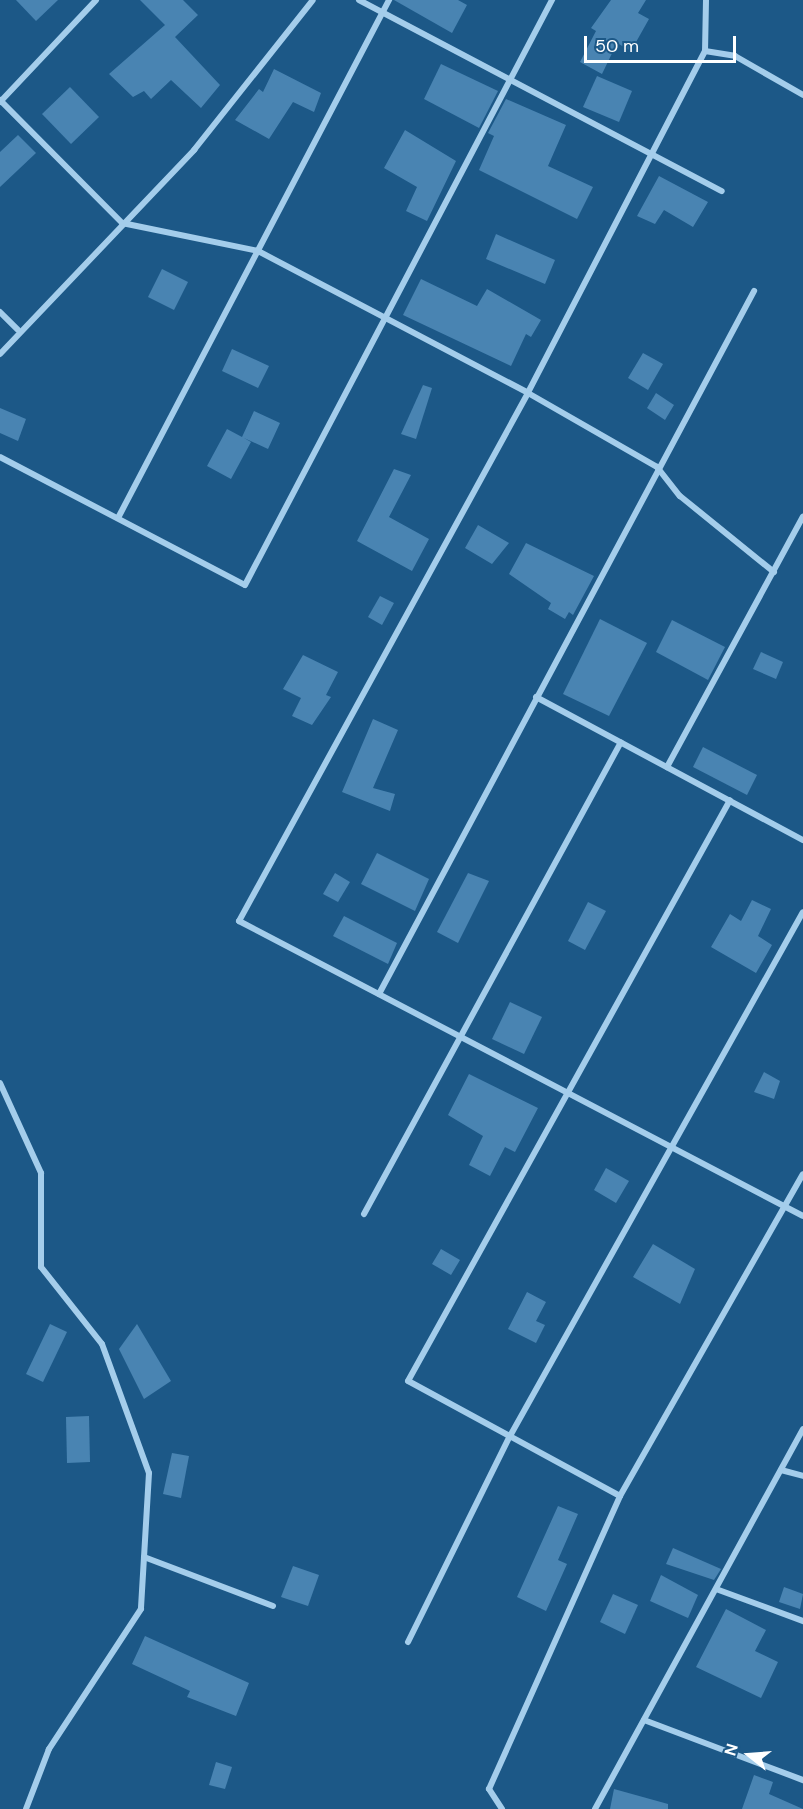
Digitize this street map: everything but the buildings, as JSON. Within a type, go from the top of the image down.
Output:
[{"type":"street","points":[[96,0],[0,101],[122,223],[258,251],[528,393],[657,467],[680,496],[774,572]]},
{"type":"street","points":[[0,354],[18,330],[194,150],[313,0]]},
{"type":"street","points":[[358,0],[722,191]]},
{"type":"street","points":[[118,518],[389,0]]},
{"type":"street","points":[[0,457],[246,585],[552,0]]},
{"type":"street","points":[[706,0],[705,51],[649,152],[528,393],[239,921],[803,1216]]},
{"type":"street","points":[[705,51],[735,56],[803,95]]},
{"type":"street","points":[[379,994],[657,467],[754,291]]},
{"type":"street","points":[[0,312],[18,330]]},
{"type":"street","points":[[667,767],[803,516]]},
{"type":"street","points":[[536,697],[803,840]]},
{"type":"street","points":[[364,1214],[621,742]]},
{"type":"street","points":[[620,1496],[408,1381],[730,800]]},
{"type":"street","points":[[408,1642],[510,1436],[803,912]]},
{"type":"street","points":[[0,1083],[41,1173],[42,1267],[102,1344],[149,1473],[141,1609],[49,1749],[26,1809]]},
{"type":"street","points":[[502,1809],[489,1789],[620,1496],[803,1174]]},
{"type":"street","points":[[595,1809],[803,1429]]},
{"type":"street","points":[[780,1470],[803,1476]]},
{"type":"street","points":[[144,1557],[273,1606]]},
{"type":"street","points":[[716,1589],[803,1621]]},
{"type":"street","points":[[644,1720],[803,1780]]}]
